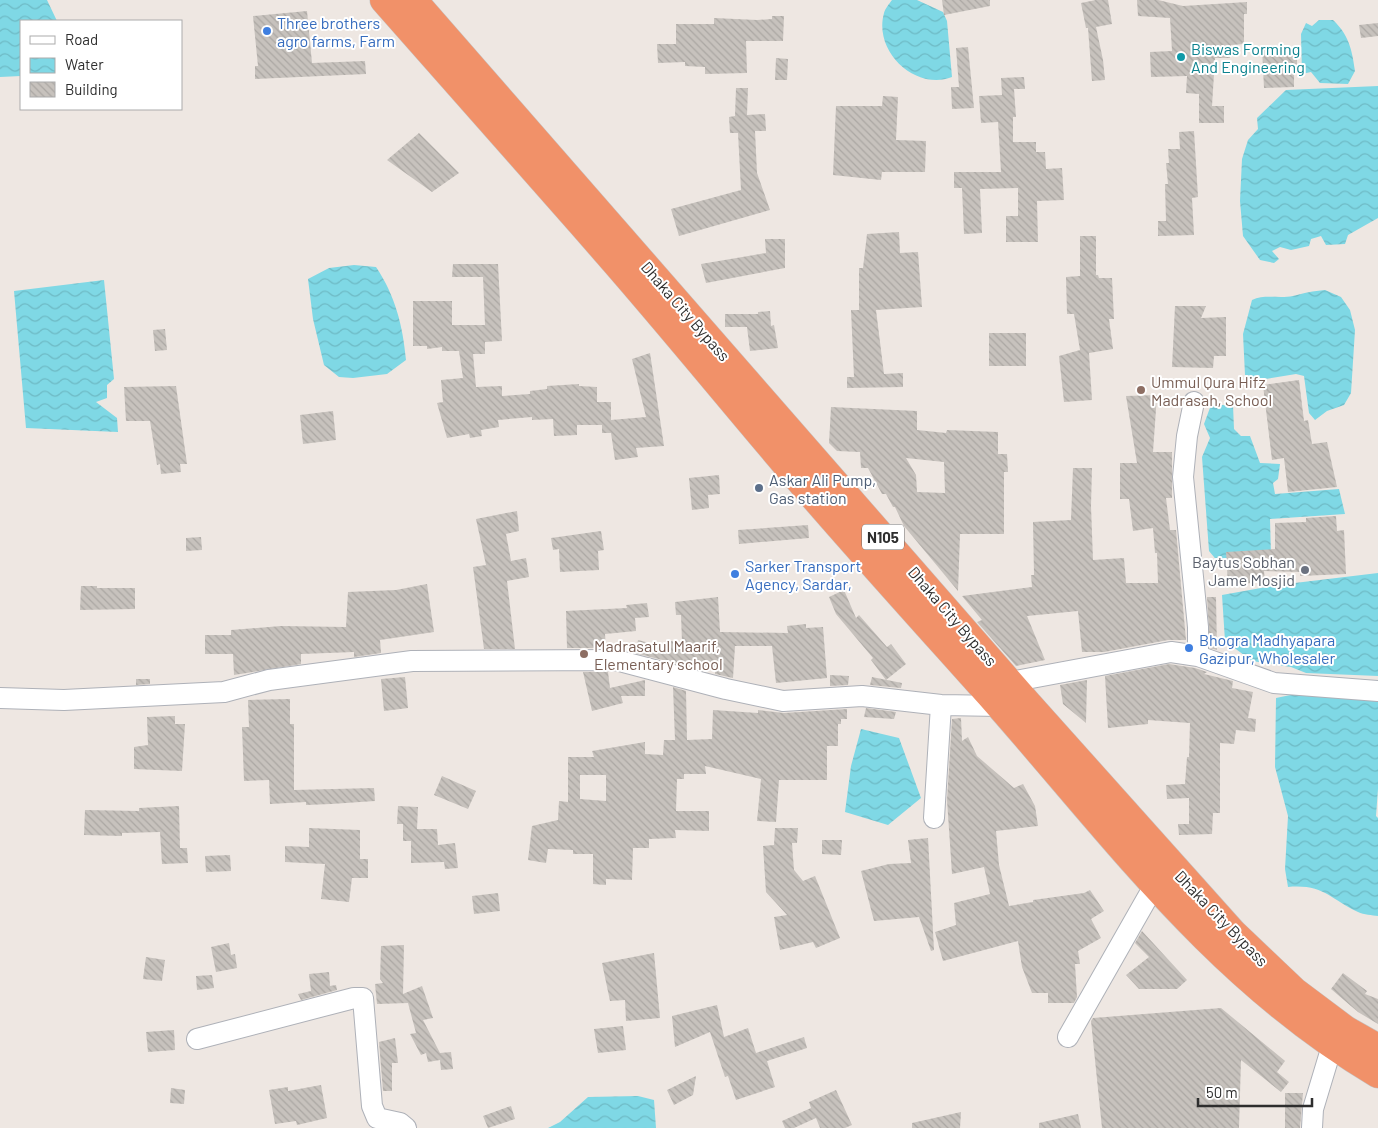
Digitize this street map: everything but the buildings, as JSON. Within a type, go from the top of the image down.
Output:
[{"type":"highway","points":[[384,0],[603,248],[813,496],[1005,694],[1154,886],[1212,946],[1278,1005],[1332,1046],[1378,1074]]},
{"type":"highway","name":"Dhaka City Bypass","points":[[413,0],[1005,694],[1233,933],[1294,991],[1346,1030],[1378,1048]]},
{"type":"street","points":[[1194,402],[1187,436],[1183,477],[1198,627],[1198,656]]},
{"type":"street","points":[[0,698],[64,700],[224,692],[269,680],[412,661],[616,660],[726,690],[784,701],[862,696],[941,705],[1005,694],[1171,652],[1198,656],[1274,683],[1378,691]]},
{"type":"street","points":[[934,818],[941,705]]},
{"type":"street","points":[[1068,1036],[1154,886]]},
{"type":"street","points":[[197,1038],[354,998],[363,998],[372,1106],[377,1118],[400,1123],[406,1128]]},
{"type":"street","points":[[1312,1128],[1313,1109],[1332,1046]]},
{"type":"water","points":[[0,0],[47,0],[57,20],[20,20],[20,76],[0,77]]},
{"type":"water","points":[[892,0],[917,0],[943,12],[947,21],[952,77],[938,80],[925,78],[912,73],[900,65],[891,54],[882,28],[885,11]]},
{"type":"water","points":[[1319,20],[1333,20],[1346,37],[1351,50],[1355,71],[1348,84],[1320,83],[1311,72],[1302,74],[1301,34],[1306,23],[1312,26]]},
{"type":"water","points":[[1378,86],[1378,218],[1348,235],[1345,244],[1326,245],[1321,236],[1311,239],[1309,246],[1291,250],[1280,247],[1272,251],[1279,259],[1274,263],[1260,260],[1243,236],[1240,201],[1242,159],[1248,140],[1258,129],[1257,118],[1286,90]]},
{"type":"water","points":[[354,265],[376,267],[383,278],[397,311],[403,335],[406,360],[387,374],[353,378],[339,377],[324,365],[313,319],[308,279],[329,268]]},
{"type":"water","points":[[104,280],[114,379],[107,385],[107,398],[96,402],[117,418],[118,432],[26,428],[14,291]]},
{"type":"water","points":[[1325,290],[1341,297],[1350,310],[1355,330],[1351,393],[1344,405],[1327,411],[1315,420],[1309,413],[1304,376],[1296,374],[1253,381],[1245,375],[1243,334],[1252,300],[1262,297],[1288,297]]},
{"type":"water","points":[[1211,405],[1233,405],[1234,429],[1241,436],[1250,436],[1260,463],[1280,464],[1278,479],[1273,483],[1275,494],[1339,489],[1345,514],[1270,519],[1271,556],[1243,564],[1219,563],[1209,551],[1202,457],[1210,438],[1204,424]]},
{"type":"water","points":[[1378,573],[1378,676],[1306,673],[1291,667],[1252,661],[1225,641],[1222,595],[1278,585]]},
{"type":"water","points":[[1300,693],[1378,698],[1378,789],[1376,816],[1378,818],[1378,916],[1358,912],[1319,890],[1288,887],[1285,869],[1288,816],[1275,767],[1276,698]]},
{"type":"water","points":[[861,729],[899,738],[921,798],[888,825],[845,812],[851,766]]},
{"type":"water","points":[[638,1096],[654,1100],[656,1128],[548,1128],[560,1122],[588,1097]]},
{"type":"place","name":"Three brothers agro farms, Farm","points":[[267,31]]},
{"type":"place","name":"Biswas Forming And Engineering","points":[[1181,57]]},
{"type":"place","name":"Ummul Qura Hifz Madrasah, School","points":[[1141,390]]},
{"type":"place","name":"Askar Ali Pump, Gas station","points":[[759,488]]},
{"type":"place","name":"Baytus Sobhan Jame Mosjid","points":[[1305,570]]},
{"type":"place","name":"Sarker Transport Agency, Sardar,","points":[[735,574]]},
{"type":"place","name":"Bhogra Madhyapara Gazipur, Wholesaler","points":[[1189,648]]},
{"type":"place","name":"Madrasatul Maarif, Elementary school","points":[[584,654]]}]
